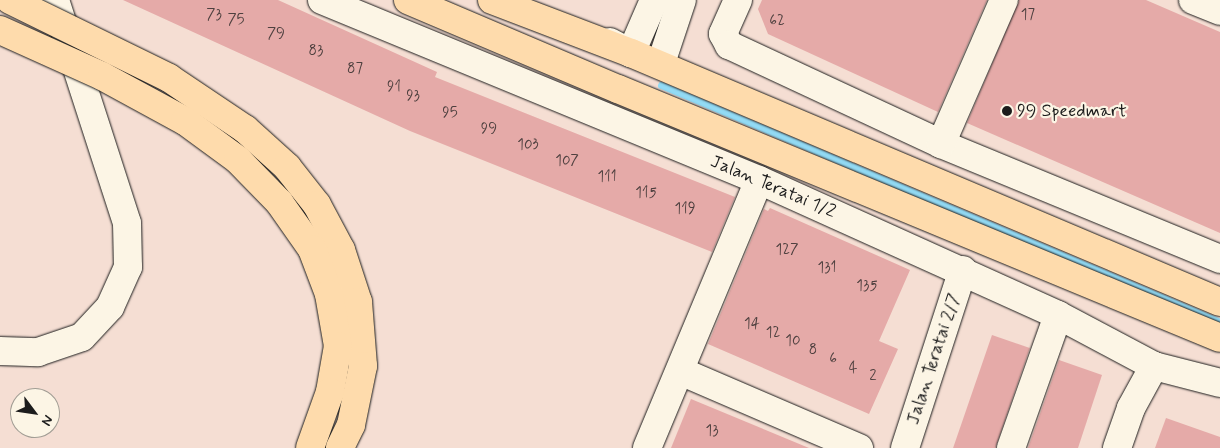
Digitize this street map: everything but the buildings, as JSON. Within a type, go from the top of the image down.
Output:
[{"type":"main road","points":[[10,0],[177,83],[245,129],[287,167],[317,205],[341,250],[358,302],[363,366],[351,425],[340,448]]},
{"type":"main road","name":"Jalan Teratai 1/2","points":[[408,0],[1220,338]]},
{"type":"main road","points":[[492,0],[660,63],[1220,302]]},
{"type":"main road","points":[[0,30],[102,76],[185,121],[238,160],[279,202],[312,249],[329,294],[338,346],[330,392],[310,448]]},
{"type":"street","points":[[0,351],[38,352],[82,337],[110,306],[128,267],[127,223],[55,0]]},
{"type":"street","name":"Jalan Teratai 1/2","points":[[322,0],[758,180],[963,270],[1058,315],[1154,366],[1220,383]]},
{"type":"street","points":[[526,0],[631,53],[644,3]]},
{"type":"street","points":[[660,63],[682,0]]},
{"type":"street","points":[[738,0],[723,34],[729,46],[941,144],[1220,259]]},
{"type":"street","points":[[941,144],[1004,0]]},
{"type":"street","points":[[1193,0],[1220,11]]},
{"type":"street","points":[[647,448],[758,180]]},
{"type":"street","name":"Jalan Teratai 2/7","points":[[905,448],[963,270]]},
{"type":"street","points":[[1011,448],[1058,315]]},
{"type":"street","points":[[1117,448],[1131,408],[1154,366]]},
{"type":"street","points":[[680,371],[859,448]]},
{"type":"waterway","points":[[661,85],[1220,322]]},
{"type":"place","name":"99 Speedmart","points":[[1007,111]]}]
